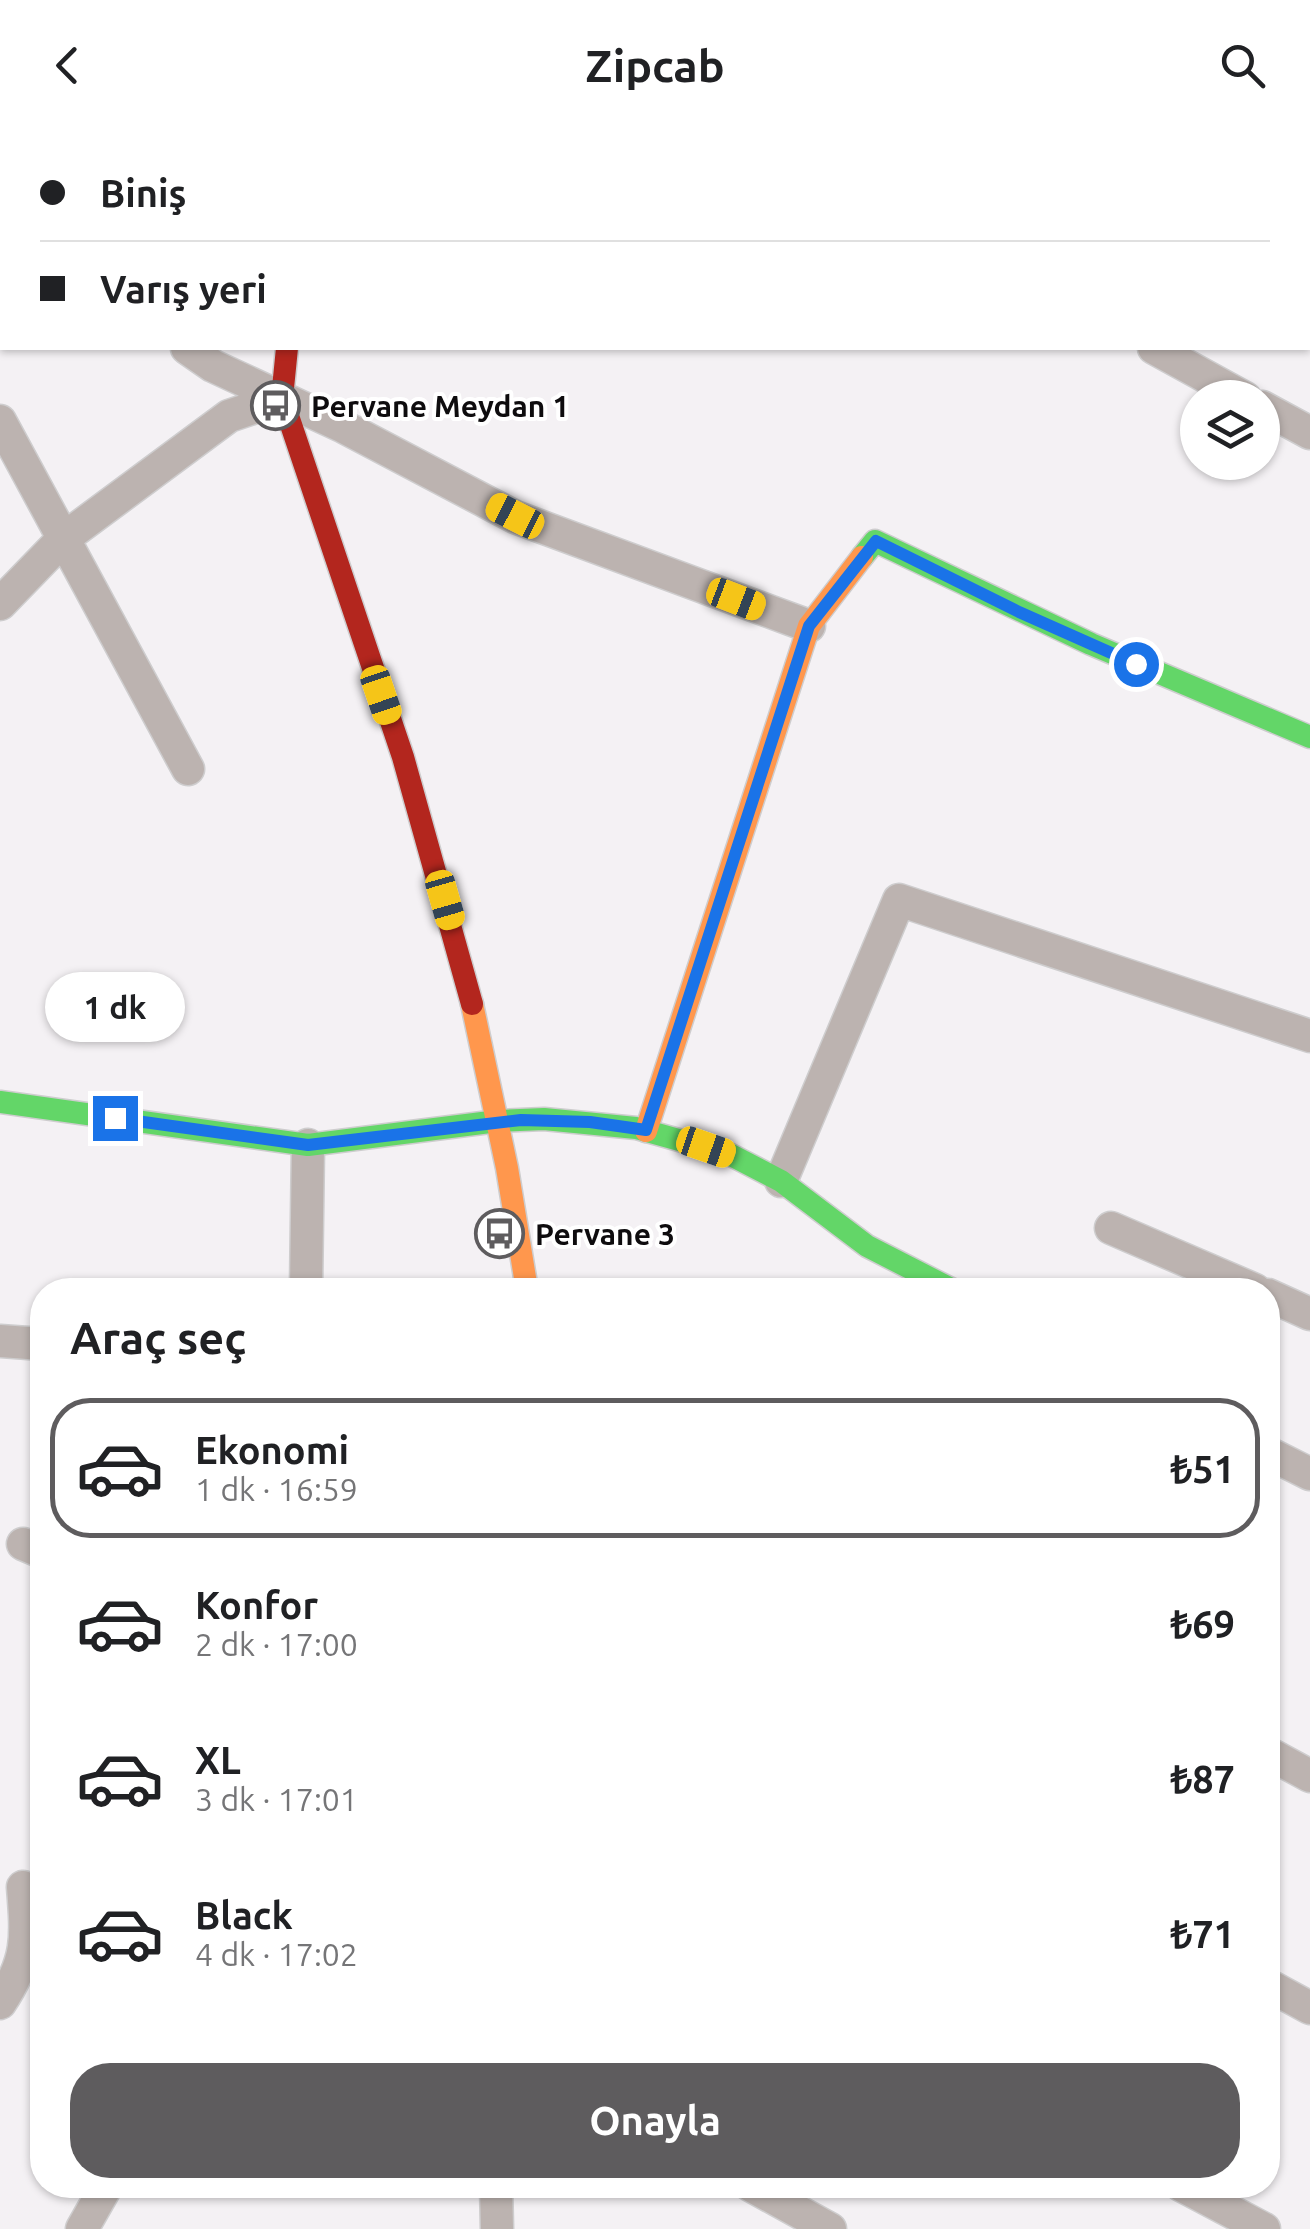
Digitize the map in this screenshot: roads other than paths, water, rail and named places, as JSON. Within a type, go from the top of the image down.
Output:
[{"type":"street","points":[[190,350],[213,366],[515,516],[809,626]]},
{"type":"street","points":[[287,350],[282,398],[418,806],[454,932],[498,1122],[526,1278]]},
{"type":"street","points":[[1158,350],[1212,380]]},
{"type":"street","points":[[0,604],[63,540],[229,416],[282,398]]},
{"type":"street","points":[[1280,417],[1310,433]]},
{"type":"street","points":[[0,421],[188,768]]},
{"type":"street","points":[[646,1130],[809,626],[876,541],[1165,678],[1310,736]]},
{"type":"street","points":[[782,1181],[898,900],[1310,1036]]},
{"type":"street","points":[[0,1102],[308,1145],[498,1122],[575,1121],[646,1130],[729,1154],[782,1181],[867,1246],[930,1278]]},
{"type":"street","points":[[306,1278],[308,1145]]},
{"type":"street","points":[[1111,1228],[1227,1278]]},
{"type":"street","points":[[1280,1300],[1310,1314]]},
{"type":"street","points":[[0,1341],[30,1343]]},
{"type":"street","points":[[1280,1458],[1310,1474]]},
{"type":"street","points":[[1280,1760],[1310,1776]]},
{"type":"street","points":[[0,2002],[24,1960],[24,1886]]},
{"type":"street","points":[[1280,1992],[1310,2008]]},
{"type":"street","points":[[82,2229],[100,2198]]},
{"type":"street","points":[[496,2198],[497,2229]]},
{"type":"street","points":[[774,2198],[830,2229]]},
{"type":"street","points":[[1206,2198],[1264,2229]]},
{"type":"place","name":"Pervane Meydan 1","points":[[276,406]]},
{"type":"place","name":"Pervane 3","points":[[500,1234]]}]
